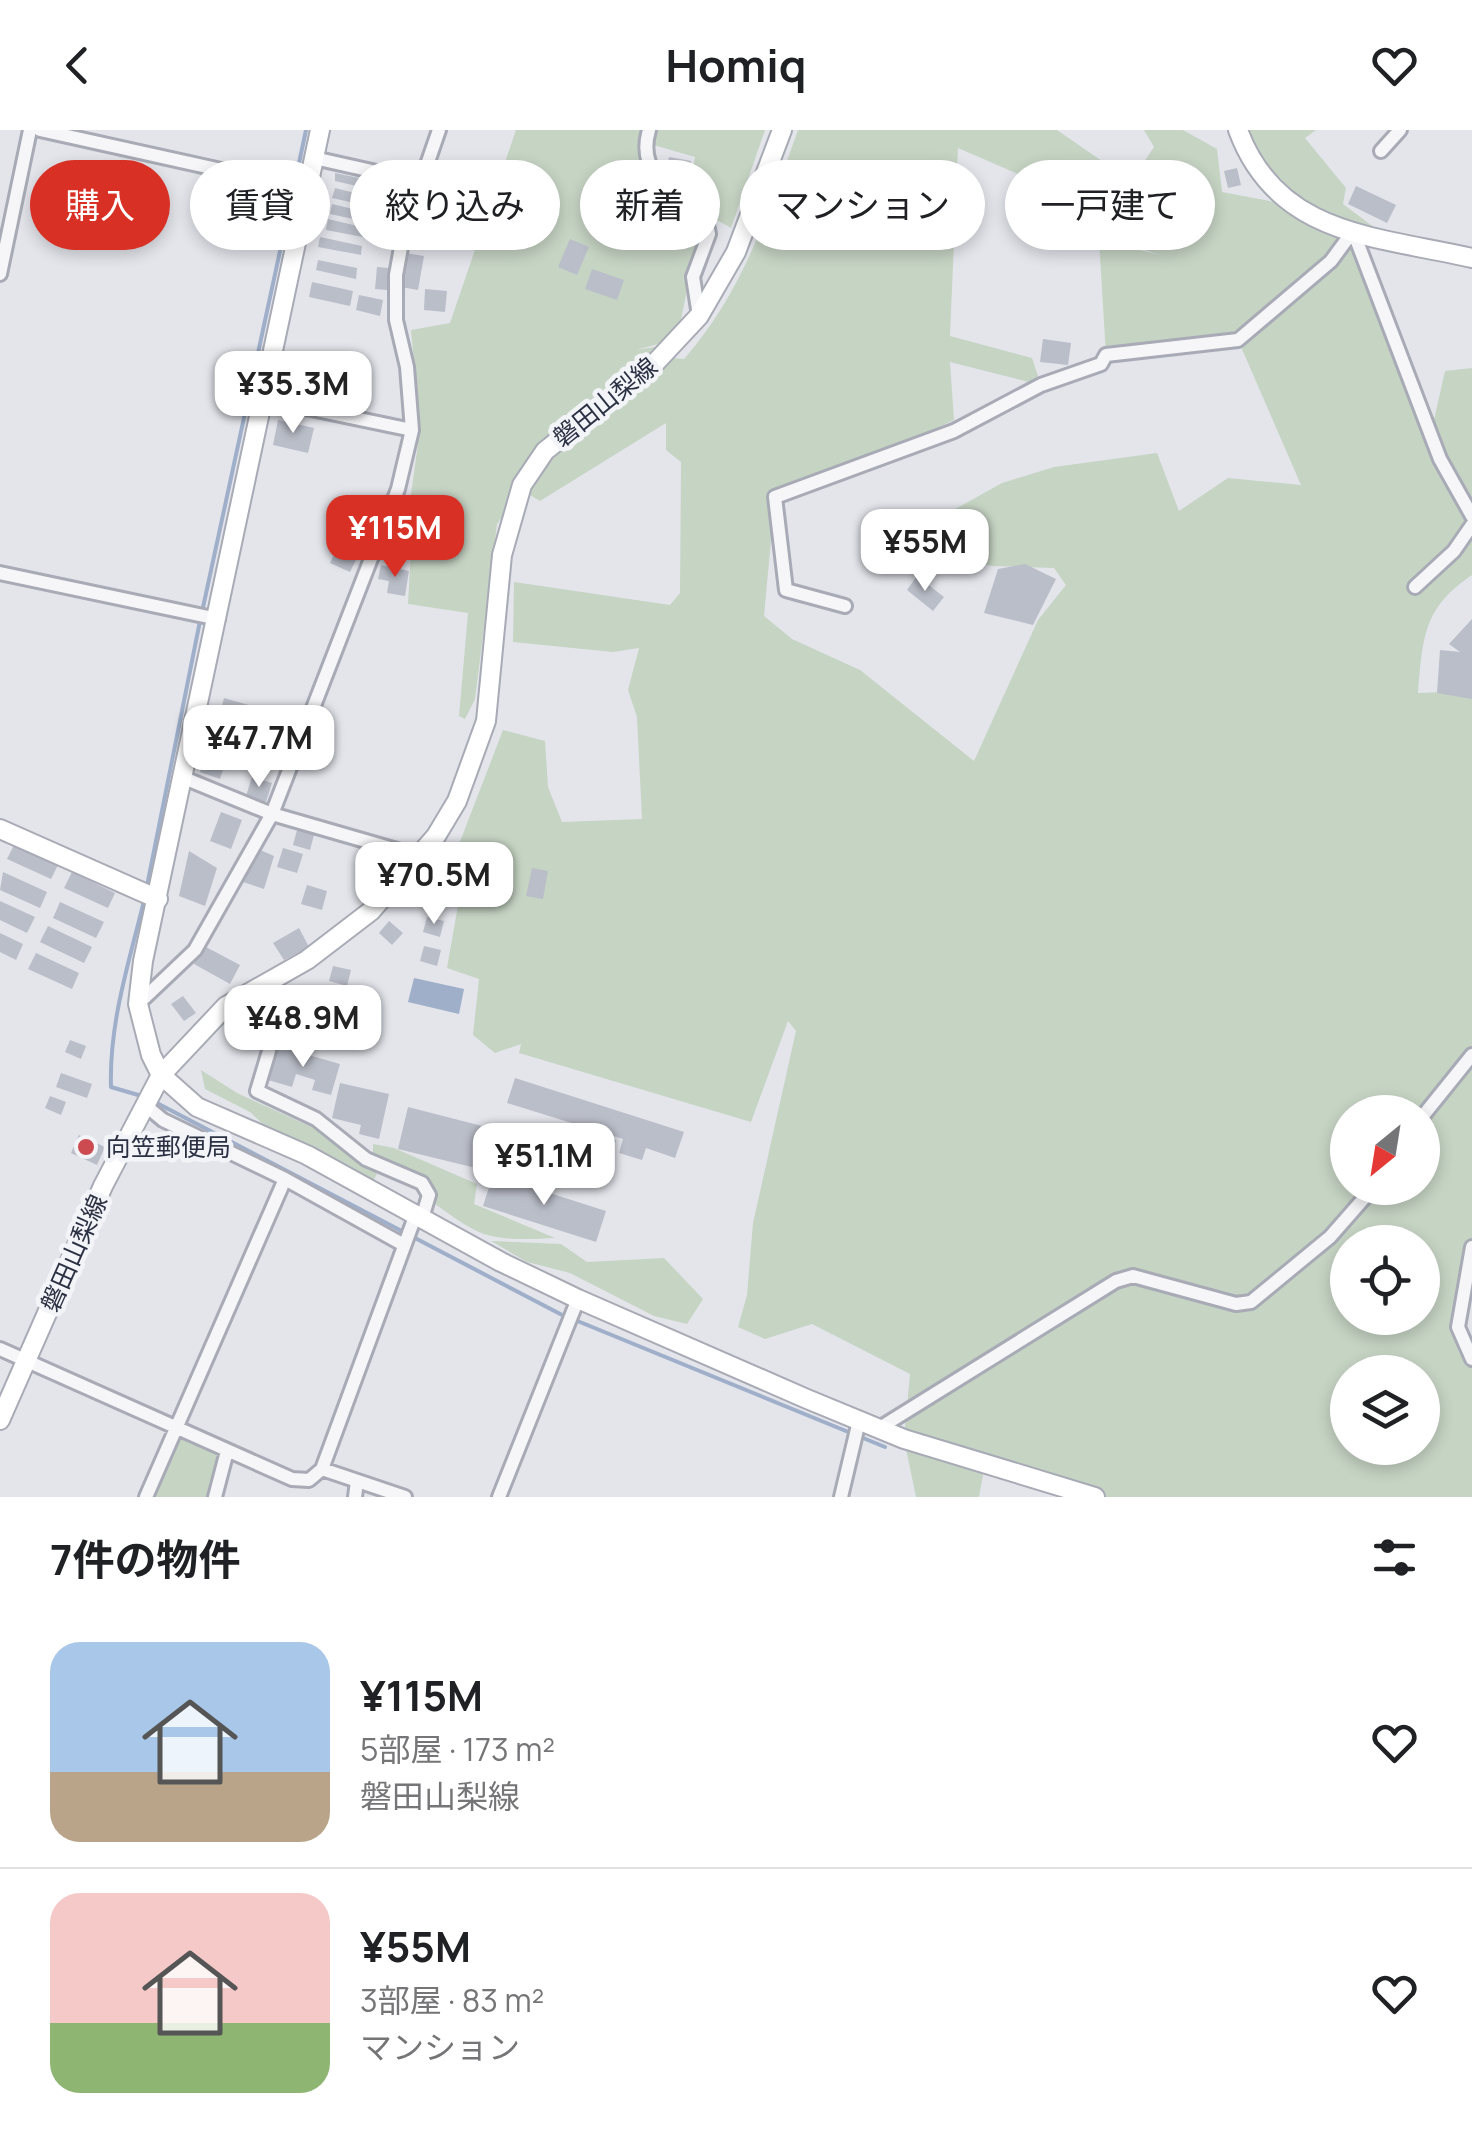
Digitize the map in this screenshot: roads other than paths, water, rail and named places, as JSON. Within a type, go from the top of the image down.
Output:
[{"type":"street","points":[[0,274],[30,130]]},
{"type":"street","points":[[40,130],[190,163]]},
{"type":"street","points":[[320,130],[314,158],[350,166]]},
{"type":"street","points":[[429,160],[439,130]]},
{"type":"street","points":[[648,130],[646,160],[655,178],[704,212],[709,234],[693,277],[699,316]]},
{"type":"street","name":"磐田山梨線","points":[[0,1420],[103,1186],[161,1075],[226,1006],[307,960],[358,921],[422,857],[457,801],[486,722],[502,556],[522,485],[545,451],[656,362],[699,316],[736,252],[782,130]]},
{"type":"street","points":[[1238,130],[1255,169],[1298,212],[1353,231],[1472,258]]},
{"type":"street","points":[[1381,151],[1400,130]]},
{"type":"street","points":[[1353,231],[1440,460],[1472,516]]},
{"type":"street","points":[[845,606],[786,590],[774,497],[954,431],[1042,385],[1101,364],[1106,354],[1238,340],[1331,261],[1353,231]]},
{"type":"street","points":[[295,250],[142,961],[138,1004],[143,1032],[161,1075],[197,1107],[307,1155],[578,1299],[868,1425],[1095,1497]]},
{"type":"street","points":[[138,1004],[195,950],[272,814],[398,489],[412,430],[407,367],[396,320],[396,275],[403,250]]},
{"type":"street","points":[[264,399],[412,430]]},
{"type":"street","points":[[1415,587],[1454,551],[1472,525]]},
{"type":"street","points":[[0,574],[218,618]]},
{"type":"street","points":[[184,778],[272,814],[422,857]]},
{"type":"street","points":[[2,836],[158,899]]},
{"type":"street","points":[[0,1349],[292,1478],[309,1480],[322,1469],[404,1245],[429,1194],[422,1184],[384,1169],[316,1119],[257,1091],[270,1051]]},
{"type":"street","points":[[1440,1095],[1472,1055]]},
{"type":"street","points":[[145,1105],[163,1120],[285,1178],[404,1245]]},
{"type":"street","points":[[146,1497],[285,1178]]},
{"type":"street","points":[[841,1497],[868,1425],[1116,1281],[1133,1276],[1236,1304],[1251,1302],[1330,1237],[1358,1205]]},
{"type":"street","points":[[1472,1248],[1458,1327],[1466,1336],[1472,1359]]},
{"type":"street","points":[[499,1497],[578,1299]]},
{"type":"street","points":[[215,1497],[227,1451]]},
{"type":"street","points":[[322,1469],[405,1497]]},
{"type":"street","points":[[309,1480],[309,1497]]},
{"type":"street","points":[[355,1497],[357,1481]]},
{"type":"water","points":[[414,978],[464,989],[459,1014],[408,1002]]},
{"type":"waterway","points":[[300,160],[306,130]]},
{"type":"waterway","points":[[202,612],[280,250]]},
{"type":"waterway","points":[[147,886],[200,621]]},
{"type":"waterway","points":[[144,901],[117,1016],[111,1087],[145,1097]]},
{"type":"waterway","points":[[153,1101],[566,1317]]},
{"type":"waterway","points":[[575,1320],[885,1447]]},
{"type":"place","name":"向笠郵便局","points":[[86,1147]]}]
